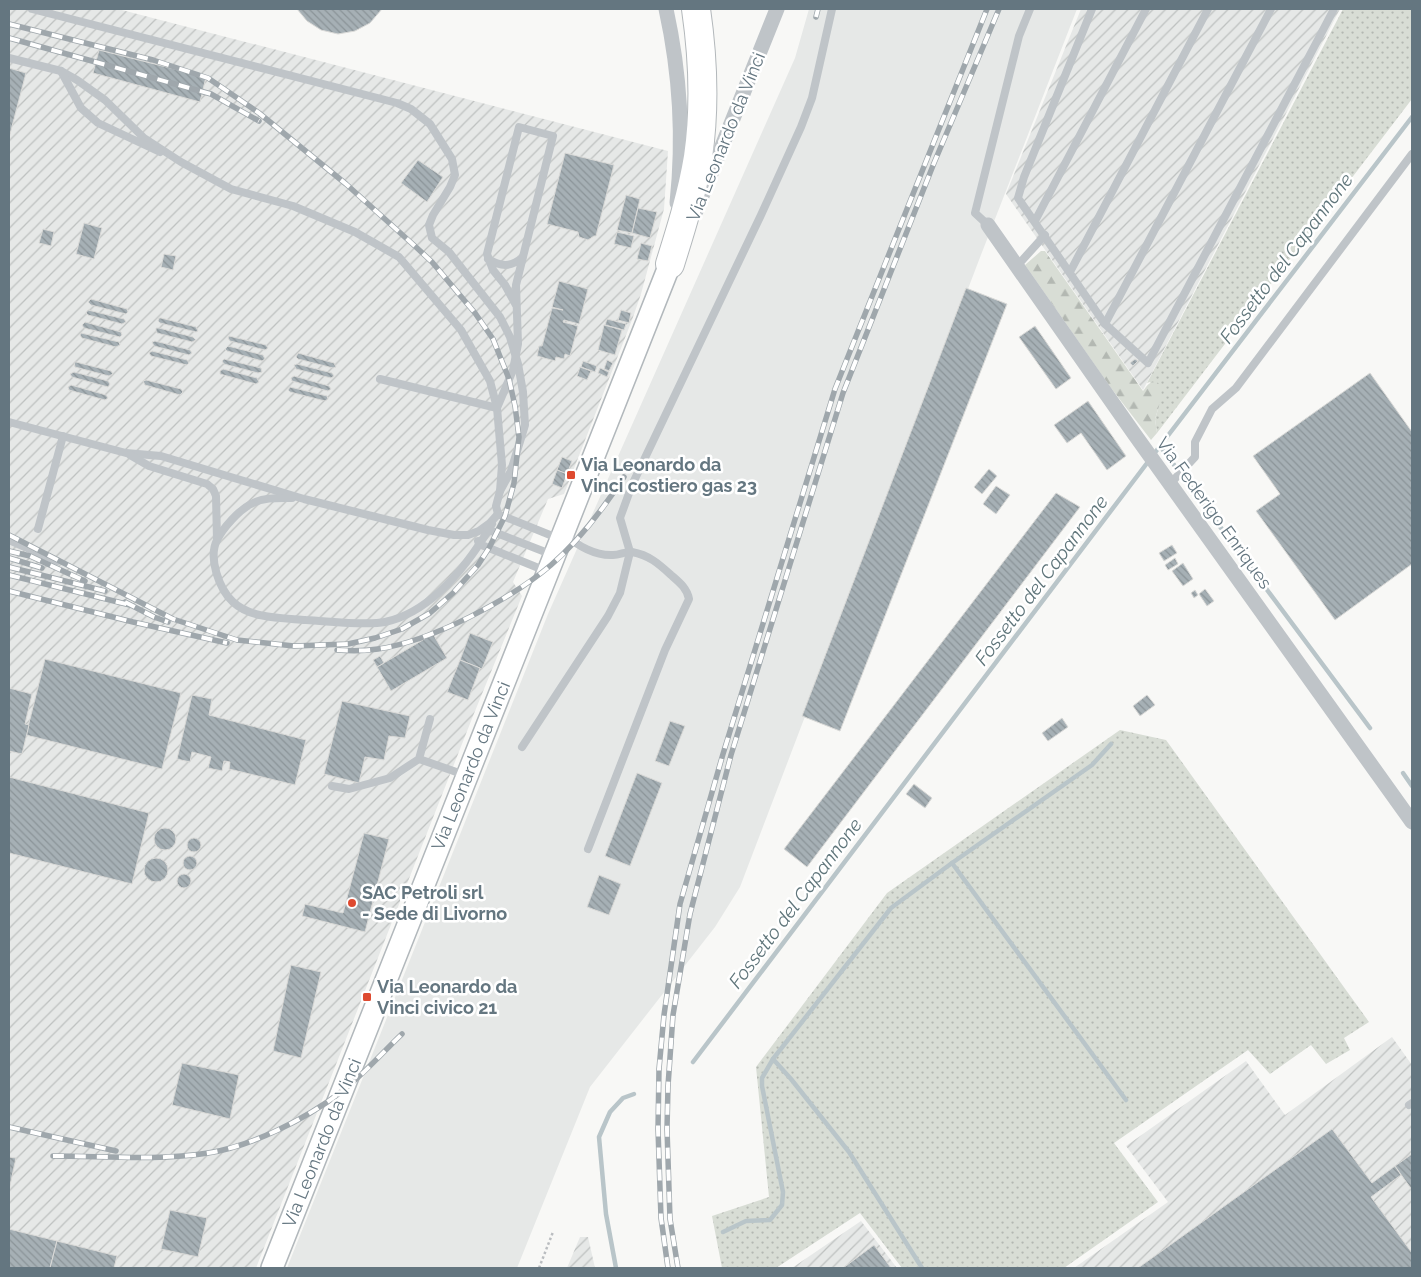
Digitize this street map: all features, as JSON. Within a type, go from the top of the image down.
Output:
[{"type":"highway","points":[[670,264],[686,212],[698,155],[702,113],[702,66],[696,9]]},
{"type":"main road","name":"Via Leonardo da Vinci","points":[[272,1268],[670,264]]},
{"type":"street","name":"Via Leonardo da Vinci","points":[[666,9],[673,41],[679,88],[681,143],[678,197],[670,264]]},
{"type":"street","name":"Via Leonardo da Vinci","points":[[670,264],[710,181],[777,9]]},
{"type":"street","name":"Via Federigo Enriques","points":[[988,225],[1135,436],[1171,479],[1412,822]]},
{"type":"lane","points":[[32,9],[397,103],[411,109],[430,124],[452,159],[455,175],[429,225],[432,238],[449,252],[500,317],[510,337],[523,392],[525,425],[511,471],[500,491]]},
{"type":"lane","points":[[522,747],[608,616],[620,593],[630,552],[620,518],[632,484],[762,215],[801,127],[812,98],[832,9]]},
{"type":"lane","points":[[988,225],[975,214],[1019,36],[1030,9]]},
{"type":"lane","points":[[1092,9],[1024,177],[1018,198],[1105,324],[1148,363],[1334,9]]},
{"type":"lane","points":[[1034,221],[1146,9]]},
{"type":"lane","points":[[1070,272],[1208,9]]},
{"type":"lane","points":[[1105,324],[1271,9]]},
{"type":"lane","points":[[9,58],[61,71],[77,80],[105,100],[144,138],[181,162]]},
{"type":"lane","points":[[61,71],[81,108],[98,123],[181,162],[231,189],[293,206],[355,232],[399,257],[461,330],[490,381],[497,408],[502,465],[500,491],[496,506],[498,514],[557,550]]},
{"type":"lane","points":[[497,408],[513,370],[518,344],[516,285],[553,136],[519,126],[487,254],[492,270],[505,285],[516,305]]},
{"type":"lane","points":[[1171,479],[1195,457],[1195,442],[1212,409],[1236,388],[1412,154]]},
{"type":"lane","points":[[1017,266],[1045,235]]},
{"type":"lane","points":[[488,259],[498,265],[507,266],[522,258]]},
{"type":"lane","points":[[380,379],[497,408]]},
{"type":"lane","points":[[9,422],[126,453],[161,456],[304,499],[428,530],[454,535],[468,535],[488,528],[557,550]]},
{"type":"lane","points":[[38,529],[63,436]]},
{"type":"lane","points":[[126,453],[149,466],[207,484],[213,489],[216,496],[217,540],[215,566],[217,578],[224,591],[234,603],[248,611],[266,617],[375,623],[408,613],[430,599],[451,580],[479,544],[498,514]]},
{"type":"lane","points":[[217,540],[240,511],[251,504],[260,500],[275,498],[304,499]]},
{"type":"lane","points":[[479,531],[477,539],[479,544]]},
{"type":"lane","points":[[9,540],[57,561]]},
{"type":"lane","points":[[479,544],[557,550],[573,542],[594,552],[612,555],[630,552],[653,559],[688,591],[689,599],[665,650],[588,849]]},
{"type":"lane","points":[[332,786],[349,789],[390,778],[419,759],[430,719]]},
{"type":"lane","points":[[419,759],[467,775]]},
{"type":"path","points":[[539,1268],[553,1232]]},
{"type":"shaded area","points":[[9,9],[118,9],[668,151],[664,209],[632,320],[564,494],[548,499],[513,582],[522,596],[256,1268],[9,1268]]},
{"type":"shaded area","points":[[809,9],[1077,9],[979,260],[740,887],[715,927],[590,1087],[517,1268],[287,1268],[548,614],[795,58]]},
{"type":"shaded area","points":[[1081,9],[1340,9],[1143,390],[1006,194]]},
{"type":"shaded area","points":[[1392,1037],[1412,1065],[1412,1268],[1074,1268],[1168,1202],[1126,1146],[1246,1061],[1285,1115]]},
{"type":"shaded area","points":[[861,1221],[897,1268],[792,1268]]},
{"type":"shaded area","points":[[580,1237],[588,1237],[595,1268],[567,1268]]},
{"type":"green space","points":[[1343,9],[1412,9],[1412,99],[1157,433],[1155,419],[1160,403],[1150,382],[1147,383]]},
{"type":"green space","points":[[1041,251],[1045,251],[1143,391],[1148,384],[1152,383],[1157,382],[1162,387],[1155,419],[1157,433],[1151,440],[1111,388],[1025,265]]},
{"type":"green space","points":[[1120,730],[1166,740],[1369,1022],[1344,1038],[1350,1050],[1326,1064],[1311,1045],[1270,1074],[1248,1050],[1114,1143],[1158,1202],[1064,1268],[902,1268],[860,1213],[776,1268],[722,1268],[712,1216],[769,1197],[756,1067],[887,893]]},
{"type":"building","points":[[297,9],[382,9],[370,23],[355,31],[338,34],[321,30],[307,21]]},
{"type":"building","points":[[99,50],[206,77],[200,102],[93,73]]},
{"type":"building","points":[[9,68],[26,73],[9,138]]},
{"type":"building","points":[[565,153],[614,165],[596,236],[588,240],[579,237],[578,232],[547,224]]},
{"type":"building","points":[[418,160],[443,177],[427,202],[401,183]]},
{"type":"building","points":[[626,195],[640,199],[632,233],[617,230]]},
{"type":"building","points":[[638,208],[657,212],[650,238],[632,233]]},
{"type":"building","points":[[84,223],[102,228],[94,259],[76,254]]},
{"type":"building","points":[[43,229],[54,232],[51,246],[39,243]]},
{"type":"building","points":[[617,232],[634,236],[631,248],[614,244]]},
{"type":"building","points":[[641,243],[652,246],[648,261],[637,259]]},
{"type":"building","points":[[164,254],[176,256],[173,270],[161,267]]},
{"type":"building","points":[[559,281],[588,289],[579,324],[564,320],[563,322],[578,326],[570,356],[565,354],[564,359],[556,357],[555,361],[537,356],[539,346],[542,346],[552,308],[563,310],[552,307]]},
{"type":"building","points":[[966,288],[1007,304],[840,731],[802,716]]},
{"type":"building","points":[[91,299],[127,309],[128,312],[126,314],[91,305],[88,302]]},
{"type":"building","points":[[88,310],[124,319],[126,322],[122,324],[88,315],[86,313]]},
{"type":"building","points":[[621,310],[631,313],[629,323],[618,320]]},
{"type":"building","points":[[159,318],[196,327],[198,331],[160,323],[158,321]]},
{"type":"building","points":[[607,319],[626,324],[624,330],[605,325]]},
{"type":"building","points":[[85,322],[121,332],[122,335],[120,337],[84,328],[82,325]]},
{"type":"building","points":[[604,325],[622,330],[615,355],[598,350]]},
{"type":"building","points":[[1035,326],[1071,378],[1056,389],[1019,337]]},
{"type":"building","points":[[156,328],[193,337],[196,340],[192,342],[157,333]]},
{"type":"building","points":[[81,333],[119,342],[120,345],[116,347],[82,338]]},
{"type":"building","points":[[229,336],[266,345],[268,348],[265,350],[230,341]]},
{"type":"building","points":[[155,341],[190,350],[192,353],[189,355],[154,346],[152,342]]},
{"type":"building","points":[[228,346],[263,355],[265,359],[262,361],[227,351],[225,349]]},
{"type":"building","points":[[152,351],[187,360],[189,363],[187,365],[151,356],[149,353]]},
{"type":"building","points":[[298,353],[334,363],[336,367],[333,368],[298,359],[296,357]]},
{"type":"building","points":[[224,359],[261,368],[262,372],[258,373],[224,364],[222,361]]},
{"type":"building","points":[[1135,359],[1138,361],[1133,366],[1130,363]]},
{"type":"building","points":[[607,360],[613,363],[609,371],[604,369]]},
{"type":"building","points":[[583,361],[597,366],[595,372],[581,367]]},
{"type":"building","points":[[74,362],[111,371],[113,374],[109,376],[75,367]]},
{"type":"building","points":[[297,364],[332,373],[334,376],[331,378],[296,369],[294,365]]},
{"type":"building","points":[[580,367],[591,371],[587,380],[577,376]]},
{"type":"building","points":[[600,368],[609,372],[607,377],[598,373]]},
{"type":"building","points":[[223,369],[257,378],[259,382],[256,384],[220,374],[220,371]]},
{"type":"building","points":[[74,372],[108,381],[110,384],[108,387],[72,377],[70,374]]},
{"type":"building","points":[[1370,373],[1412,432],[1412,564],[1335,620],[1256,511],[1280,494],[1253,456]]},
{"type":"building","points":[[294,376],[329,386],[331,389],[328,391],[292,381],[291,378]]},
{"type":"building","points":[[146,380],[181,389],[183,392],[180,395],[145,385],[143,381]]},
{"type":"building","points":[[71,385],[106,395],[108,398],[105,400],[69,390],[68,387]]},
{"type":"building","points":[[290,387],[327,396],[328,399],[325,401],[290,392],[288,390]]},
{"type":"building","points":[[1088,401],[1126,456],[1107,470],[1081,433],[1067,443],[1054,425]]},
{"type":"building","points":[[562,457],[572,461],[567,474],[557,470]]},
{"type":"building","points":[[989,469],[997,476],[982,494],[974,487]]},
{"type":"building","points":[[557,470],[567,474],[562,488],[552,484]]},
{"type":"building","points":[[996,486],[1010,495],[996,514],[983,504]]},
{"type":"building","points":[[1056,493],[1080,507],[807,867],[784,849]]},
{"type":"building","points":[[1172,545],[1177,553],[1164,561],[1159,553]]},
{"type":"building","points":[[1175,558],[1178,564],[1168,570],[1165,565]]},
{"type":"building","points":[[1183,563],[1193,579],[1183,586],[1172,571]]},
{"type":"building","points":[[1205,589],[1214,601],[1207,606],[1199,594]]},
{"type":"building","points":[[1195,590],[1198,595],[1194,598],[1191,593]]},
{"type":"building","points":[[470,633],[493,642],[482,669],[460,660]]},
{"type":"building","points":[[433,634],[447,658],[391,691],[377,667]]},
{"type":"building","points":[[380,656],[384,663],[377,667],[373,660]]},
{"type":"building","points":[[45,659],[181,693],[162,769],[26,735]]},
{"type":"building","points":[[460,660],[480,668],[468,700],[447,692]]},
{"type":"building","points":[[9,688],[32,694],[25,724],[29,725],[22,754],[9,751]]},
{"type":"building","points":[[192,695],[212,699],[209,715],[306,740],[295,785],[229,769],[230,762],[224,761],[222,771],[208,768],[211,757],[192,752],[190,762],[177,759]]},
{"type":"building","points":[[1147,695],[1155,705],[1140,716],[1133,706]]},
{"type":"building","points":[[342,701],[410,716],[405,738],[389,736],[384,760],[365,757],[359,783],[324,774]]},
{"type":"building","points":[[1062,718],[1068,727],[1048,741],[1042,733]]},
{"type":"building","points":[[670,721],[685,726],[669,766],[655,761]]},
{"type":"building","points":[[637,773],[662,783],[630,866],[605,856]]},
{"type":"building","points":[[9,777],[149,813],[132,884],[9,853]]},
{"type":"building","points":[[914,784],[932,798],[925,808],[906,794]]},
{"type":"building","points":[[161,828],[169,828],[176,835],[176,843],[169,850],[161,850],[154,843],[154,835]]},
{"type":"building","points":[[364,833],[389,839],[365,932],[302,916],[305,904],[343,913]]},
{"type":"building","points":[[194,838],[199,840],[201,845],[199,850],[194,852],[189,850],[187,845],[189,840]]},
{"type":"building","points":[[190,856],[195,858],[197,863],[195,868],[190,870],[185,868],[183,863],[185,858]]},
{"type":"building","points":[[156,858],[161,859],[167,865],[167,875],[161,881],[156,882],[151,881],[145,875],[144,870],[145,865],[151,859]]},
{"type":"building","points":[[181,874],[187,874],[191,881],[187,888],[181,888],[177,884],[177,878]]},
{"type":"building","points":[[599,875],[621,884],[609,915],[587,907]]},
{"type":"building","points":[[291,965],[321,972],[301,1058],[273,1051]]},
{"type":"building","points":[[182,1063],[239,1075],[230,1119],[172,1105]]},
{"type":"building","points":[[1332,1129],[1372,1183],[1395,1166],[1401,1175],[1371,1197],[1412,1253],[1412,1268],[1138,1268]]},
{"type":"building","points":[[1412,1154],[1412,1190],[1395,1166]]},
{"type":"building","points":[[9,1157],[16,1158],[9,1190]]},
{"type":"building","points":[[170,1210],[207,1218],[198,1257],[161,1249]]},
{"type":"building","points":[[9,1229],[57,1241],[50,1268],[9,1268]]},
{"type":"building","points":[[57,1241],[117,1256],[114,1268],[50,1268]]},
{"type":"building","points":[[874,1245],[891,1268],[843,1268]]},
{"type":"waterway","name":"Fossetto del Capannone","points":[[693,1062],[1412,117]]},
{"type":"waterway","points":[[1160,446],[1370,728]]},
{"type":"waterway","points":[[723,1232],[746,1221],[770,1220],[782,1205],[783,1192],[762,1078],[773,1059],[891,908],[1092,765],[1111,744]]},
{"type":"waterway","points":[[1403,773],[1412,786]]},
{"type":"waterway","points":[[952,863],[1126,1100]]},
{"type":"waterway","points":[[773,1059],[849,1152],[922,1268]]},
{"type":"waterway","points":[[616,1268],[606,1214],[599,1137],[610,1112],[623,1098],[634,1094]]},
{"type":"railway","points":[[816,17],[818,9]]},
{"type":"railway","points":[[668,1268],[661,1218],[658,1129],[659,1069],[664,1015],[680,904],[723,754],[835,389],[987,9]]},
{"type":"railway","points":[[678,1268],[670,1219],[667,1129],[668,1086],[673,1015],[690,914],[731,755],[843,393],[934,163],[999,9]]},
{"type":"railway","points":[[9,24],[153,60],[208,78],[259,113],[346,184],[417,248],[432,262],[475,313],[493,339],[509,379],[519,437],[514,483],[505,516],[478,565],[453,593],[430,613],[402,629],[348,644],[294,646],[237,640],[173,619],[9,535]]},
{"type":"railway","points":[[9,38],[211,94],[259,121]]},
{"type":"railway","points":[[337,650],[358,651],[399,645],[446,628],[514,592],[551,565],[572,545],[624,477]]},
{"type":"railway","points":[[9,551],[30,556],[85,581]]},
{"type":"railway","points":[[9,558],[42,568]]},
{"type":"railway","points":[[9,567],[105,591]]},
{"type":"railway","points":[[9,575],[130,605]]},
{"type":"railway","points":[[9,591],[227,643]]},
{"type":"railway","points":[[125,602],[168,622]]},
{"type":"railway","points":[[53,1156],[169,1157],[208,1153],[260,1138],[312,1112],[341,1092],[402,1034]]},
{"type":"railway","points":[[9,1127],[116,1151]]},
{"type":"place","name":"Via Leonardo da Vinci costiero gas 23","points":[[571,475]]},
{"type":"place","name":"SAC Petroli srl - Sede di Livorno","points":[[352,903]]},
{"type":"place","name":"Via Leonardo da Vinci civico 21","points":[[367,997]]}]
